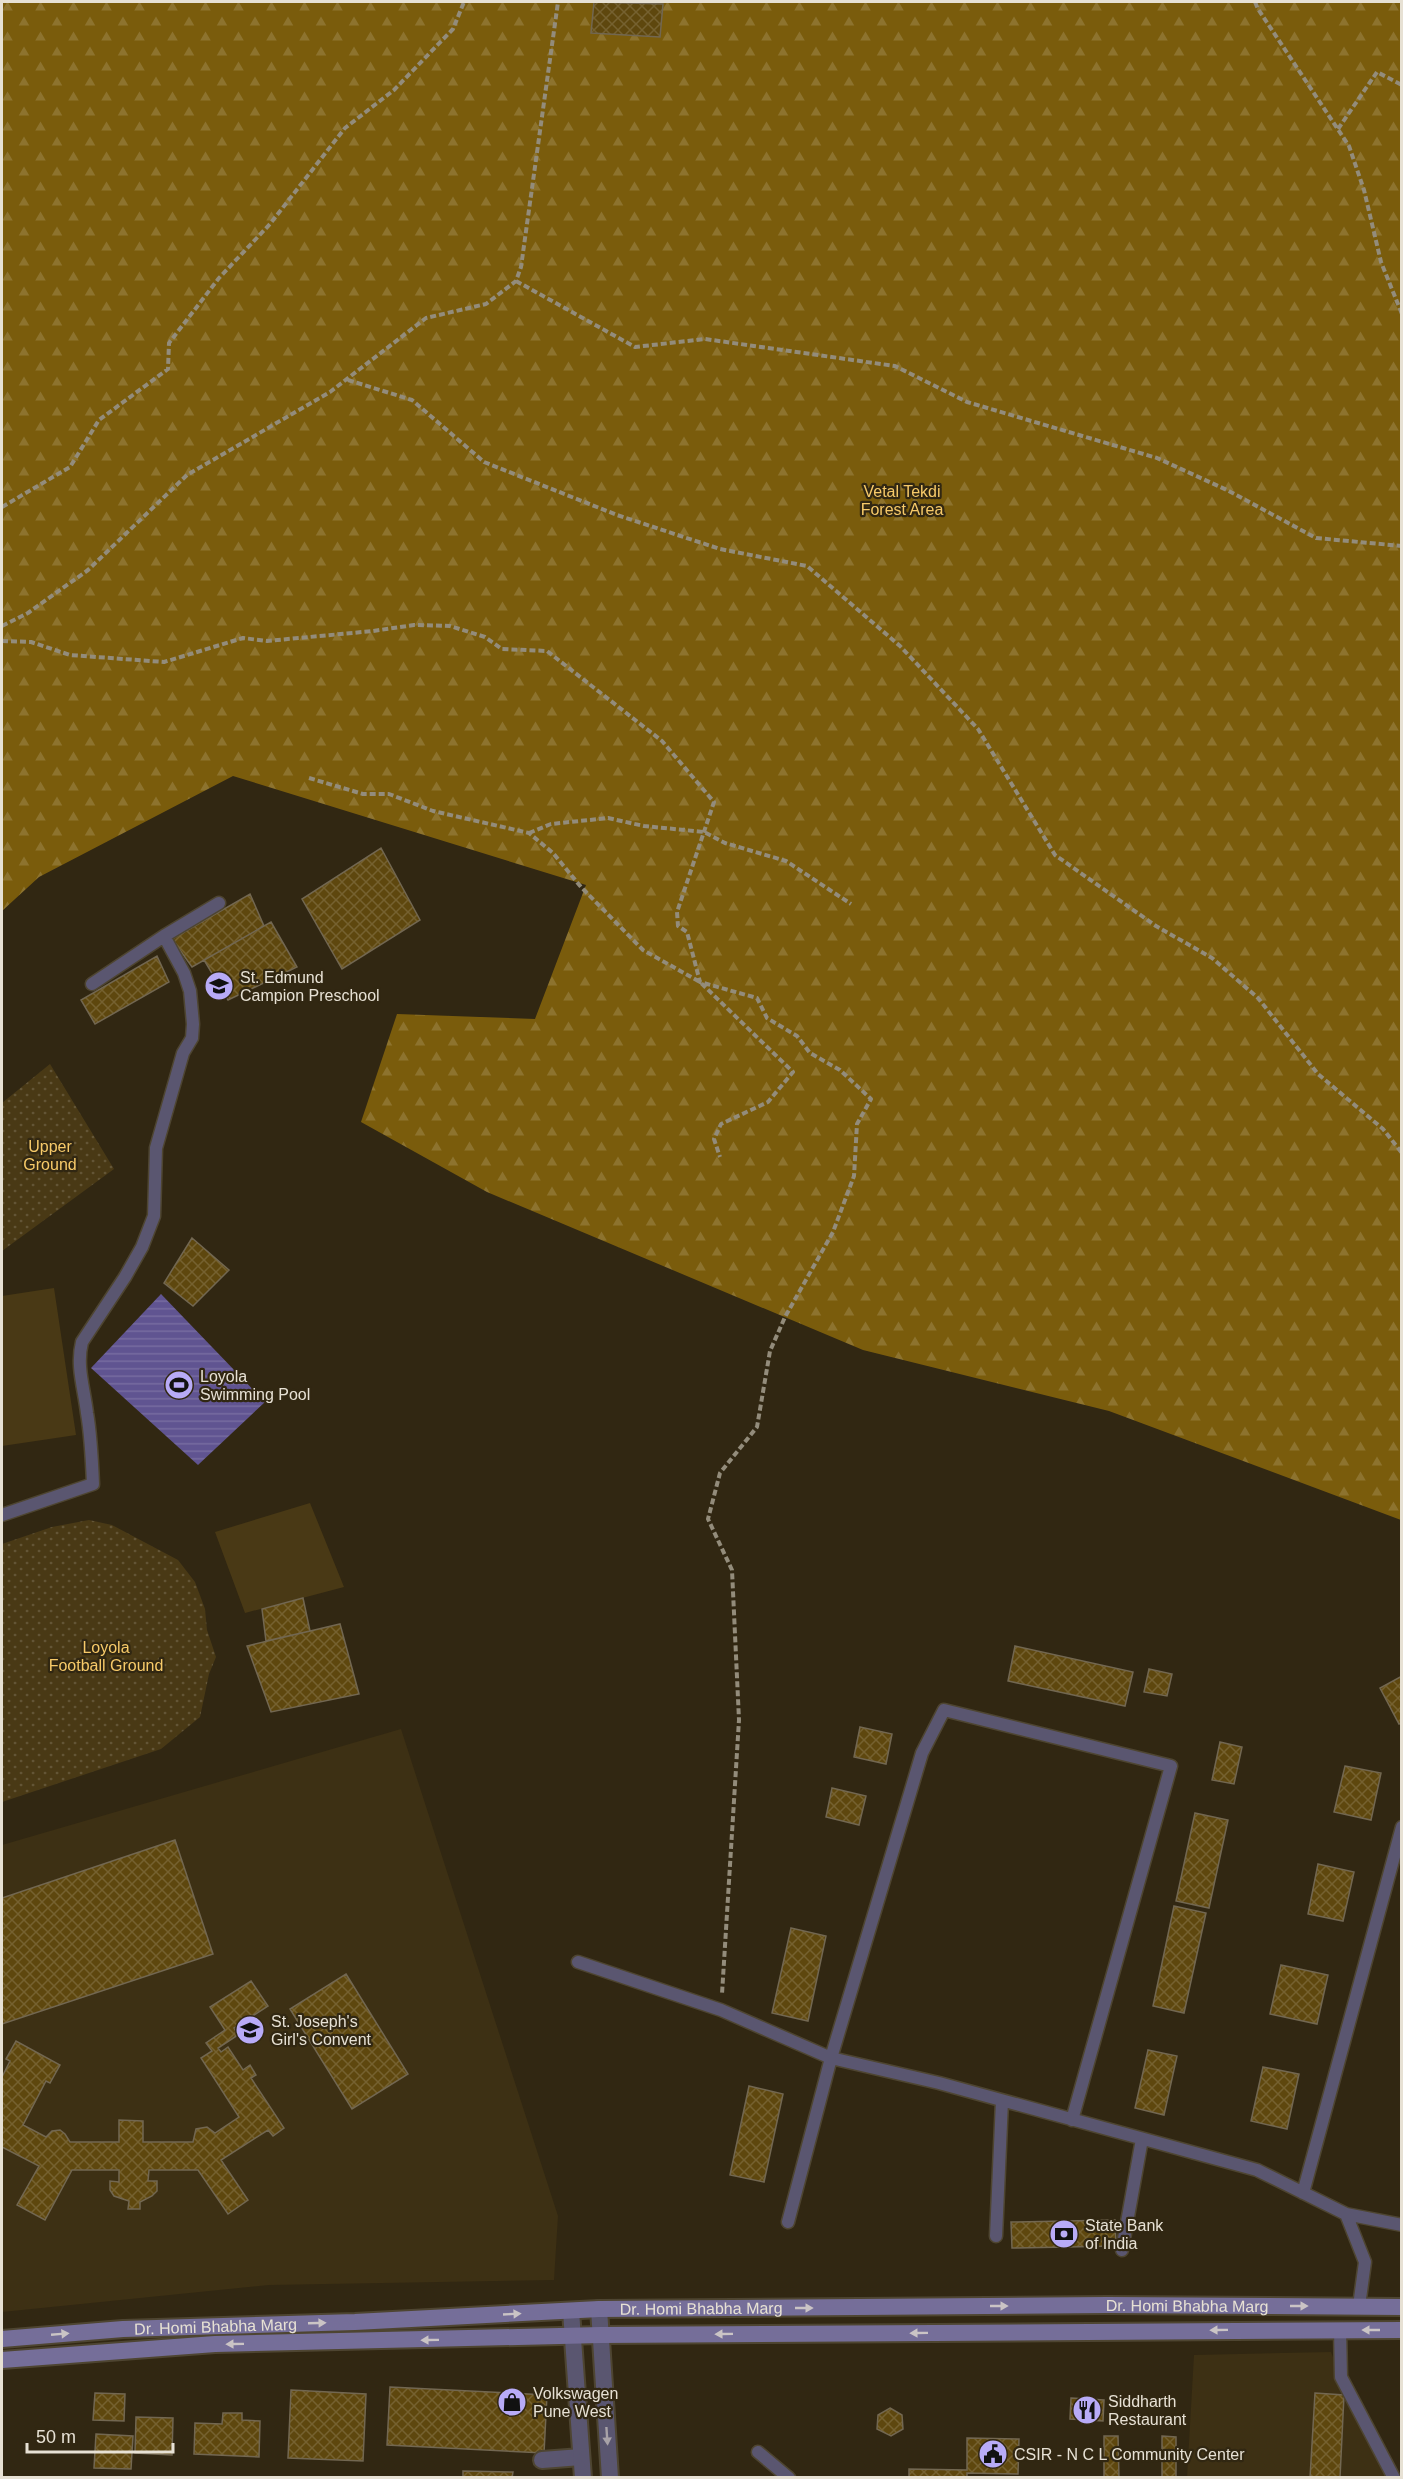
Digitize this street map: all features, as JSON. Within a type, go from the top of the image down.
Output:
[{"type":"main road","name":"Dr. Homi Bhabha Marg","points":[[2,2339],[123,2328],[368,2321],[599,2309],[1095,2305],[1401,2307]]},
{"type":"main road","points":[[657,2309],[660,2335]]},
{"type":"main road","name":"Dr. Homi Bhabha Marg","points":[[2,2360],[215,2344],[660,2335],[1401,2330]]},
{"type":"street","points":[[599,2309],[610,2478]]},
{"type":"street","points":[[570,2311],[583,2478]]},
{"type":"street","points":[[542,2460],[581,2457]]},
{"type":"lane","points":[[92,984],[219,903]]},
{"type":"lane","points":[[2,1515],[93,1484],[92,1445],[79,1367],[79,1354],[82,1342],[142,1247],[154,1216],[156,1148],[183,1053],[192,1038],[190,991],[184,973],[164,936]]},
{"type":"lane","points":[[788,2222],[831,2058],[922,1753],[944,1710],[1171,1766],[1072,2120]]},
{"type":"lane","points":[[1303,2193],[1401,1827]]},
{"type":"lane","points":[[578,1962],[721,2010],[831,2058],[1002,2101],[1257,2170],[1346,2214],[1401,2225]]},
{"type":"lane","points":[[996,2236],[1002,2101]]},
{"type":"lane","points":[[1122,2250],[1142,2139]]},
{"type":"lane","points":[[1346,2214],[1365,2262],[1359,2306]]},
{"type":"lane","points":[[1340,2330],[1341,2377],[1394,2478]]},
{"type":"lane","points":[[758,2452],[789,2478]]},
{"type":"path","points":[[2,507],[70,467],[99,420],[168,369],[169,343],[219,278],[270,224],[345,128],[394,90],[453,29],[464,2]]},
{"type":"path","points":[[2,626],[28,613],[88,570],[187,475],[330,393],[389,344],[426,318],[486,304],[516,281],[521,267],[558,2]]},
{"type":"path","points":[[1255,2],[1349,146],[1381,262],[1401,314]]},
{"type":"path","points":[[1338,129],[1377,72],[1401,85]]},
{"type":"path","points":[[516,281],[635,346],[705,339],[895,366],[967,402],[1157,458],[1227,490],[1316,537],[1401,546]]},
{"type":"path","points":[[348,380],[412,400],[484,462],[617,515],[720,549],[807,566],[900,646],[978,729],[1055,855],[1156,926],[1212,958],[1258,998],[1318,1074],[1383,1129],[1401,1153]]},
{"type":"path","points":[[2,641],[31,642],[70,655],[164,662],[243,638],[267,640],[308,638],[414,625],[450,626],[485,637],[502,649],[547,651],[662,741],[714,802],[677,912],[678,926],[687,932],[700,982],[793,1072],[768,1102],[721,1124],[714,1139],[720,1157]]},
{"type":"path","points":[[309,777],[363,794],[389,794],[433,811],[530,833],[553,854],[581,887],[643,950],[700,982],[757,998],[767,1018],[797,1036],[810,1053],[840,1070],[871,1099],[857,1124],[854,1176],[832,1232],[785,1317],[770,1351],[757,1427],[720,1473],[708,1519],[732,1570],[739,1720],[721,2010]]},
{"type":"path","points":[[530,833],[551,824],[608,818],[644,826],[704,832],[724,843],[786,861],[851,904]]},
{"type":"shaded area","name":"Loyola Swimming Pool","points":[[161,1294],[265,1402],[198,1465],[91,1368]]},
{"type":"shaded area","name":"St. Joseph's Girl's Convent","points":[[401,1729],[558,2216],[554,2280],[269,2285],[2,2312],[2,1845]]},
{"type":"shaded area","points":[[1331,2352],[1341,2377],[1394,2478],[1187,2478],[1194,2355]]},
{"type":"green space","name":"Vetal Tekdi Forest Area","points":[[2,2],[1401,2],[1401,1520],[1109,1411],[863,1350],[487,1192],[361,1122],[397,1014],[535,1019],[586,885],[233,776],[39,877],[2,911]]},
{"type":"green space","name":"Upper Ground","points":[[50,1064],[114,1169],[2,1251],[2,1103]]},
{"type":"green space","points":[[54,1288],[76,1435],[2,1446],[2,1296]]},
{"type":"green space","points":[[310,1503],[344,1587],[245,1613],[215,1532]]},
{"type":"green space","name":"Loyola Football Ground","points":[[89,1520],[112,1525],[178,1560],[195,1582],[205,1609],[207,1630],[216,1657],[209,1674],[200,1717],[161,1749],[2,1802],[2,1544],[52,1527]]},
{"type":"building","points":[[594,2],[663,4],[660,37],[591,33]]},
{"type":"building","points":[[381,848],[420,920],[342,969],[302,899]]},
{"type":"building","points":[[250,894],[264,926],[192,967],[172,939]]},
{"type":"building","points":[[271,922],[297,967],[228,1000],[204,960]]},
{"type":"building","points":[[157,956],[169,982],[95,1024],[81,1000]]},
{"type":"building","points":[[192,1238],[229,1270],[193,1306],[164,1283]]},
{"type":"building","points":[[303,1598],[310,1631],[266,1641],[262,1609]]},
{"type":"building","points":[[340,1624],[359,1694],[271,1712],[247,1646]]},
{"type":"building","points":[[1015,1646],[1133,1672],[1125,1706],[1008,1681]]},
{"type":"building","points":[[1149,1669],[1172,1674],[1167,1696],[1144,1692]]},
{"type":"building","points":[[1402,1676],[1402,1723],[1399,1724],[1380,1688]]},
{"type":"building","points":[[860,1727],[892,1734],[886,1764],[854,1757]]},
{"type":"building","points":[[1220,1742],[1242,1747],[1234,1784],[1212,1780]]},
{"type":"building","points":[[1345,1766],[1381,1773],[1371,1820],[1334,1812]]},
{"type":"building","points":[[832,1788],[866,1796],[859,1825],[826,1817]]},
{"type":"building","points":[[1195,1813],[1228,1820],[1209,1908],[1176,1901]]},
{"type":"building","points":[[175,1840],[213,1954],[2,2024],[2,1898]]},
{"type":"building","points":[[1318,1864],[1354,1872],[1343,1921],[1308,1914]]},
{"type":"building","points":[[1174,1906],[1206,1913],[1184,2013],[1153,2006]]},
{"type":"building","points":[[791,1928],[826,1936],[808,2021],[772,2013]]},
{"type":"building","points":[[1281,1965],[1328,1975],[1317,2024],[1270,2014]]},
{"type":"building","points":[[346,1974],[408,2074],[352,2109],[290,2009]]},
{"type":"building","points":[[251,1981],[268,2006],[234,2028],[238,2035],[218,2048],[221,2052],[228,2047],[243,2070],[250,2065],[256,2075],[251,2078],[284,2128],[273,2136],[268,2130],[221,2160],[248,2200],[228,2214],[198,2170],[149,2170],[148,2181],[157,2181],[157,2191],[140,2202],[140,2209],[128,2209],[129,2201],[114,2196],[110,2190],[110,2181],[119,2182],[119,2170],[72,2170],[45,2220],[17,2205],[39,2166],[2,2147],[2,2077],[10,2061],[6,2059],[16,2041],[60,2065],[50,2083],[46,2081],[23,2125],[46,2137],[52,2131],[60,2130],[70,2142],[119,2142],[119,2120],[143,2121],[143,2142],[193,2142],[196,2129],[207,2127],[215,2133],[239,2117],[201,2058],[212,2051],[206,2043],[225,2030],[210,2007]]},
{"type":"building","points":[[1148,2050],[1177,2056],[1164,2115],[1135,2108]]},
{"type":"building","points":[[1263,2067],[1299,2074],[1287,2129],[1251,2121]]},
{"type":"building","points":[[749,2086],[783,2094],[764,2182],[730,2175]]},
{"type":"building","name":"State Bank of India","points":[[1115,2220],[1116,2246],[1012,2248],[1011,2222]]},
{"type":"building","points":[[390,2387],[547,2395],[544,2453],[387,2445]]},
{"type":"building","points":[[291,2390],[366,2394],[363,2461],[288,2458]]},
{"type":"building","points":[[95,2393],[125,2394],[124,2421],[93,2420]]},
{"type":"building","points":[[1315,2393],[1344,2395],[1340,2478],[1310,2478]]},
{"type":"building","name":"Siddharth Restaurant","points":[[1071,2398],[1104,2400],[1103,2421],[1070,2419]]},
{"type":"building","points":[[890,2408],[902,2415],[903,2429],[891,2436],[877,2429],[878,2415]]},
{"type":"building","points":[[223,2413],[242,2413],[242,2420],[260,2421],[259,2457],[194,2454],[195,2423],[222,2424]]},
{"type":"building","points":[[136,2417],[173,2418],[172,2455],[135,2453]]},
{"type":"building","points":[[96,2434],[133,2436],[131,2469],[94,2468]]},
{"type":"building","points":[[1104,2436],[1118,2436],[1119,2478],[1104,2478]]},
{"type":"building","points":[[1162,2436],[1176,2437],[1176,2478],[1162,2478]]},
{"type":"building","name":"CSIR - N C L Community Center","points":[[967,2438],[1019,2439],[1018,2474],[967,2473],[967,2478],[909,2478],[909,2469],[967,2470]]},
{"type":"building","points":[[463,2471],[513,2472],[512,2478],[463,2478]]},
{"type":"place","name":"St. Edmund Campion Preschool","points":[[219,986]]},
{"type":"place","name":"Loyola Swimming Pool","points":[[179,1385]]},
{"type":"place","name":"St. Joseph's Girl's Convent","points":[[250,2030]]},
{"type":"place","name":"State Bank of India","points":[[1064,2234]]},
{"type":"place","name":"Volkswagen Pune West","points":[[512,2402]]},
{"type":"place","name":"Siddharth Restaurant","points":[[1087,2410]]},
{"type":"place","name":"CSIR - N C L Community Center","points":[[993,2454]]}]
